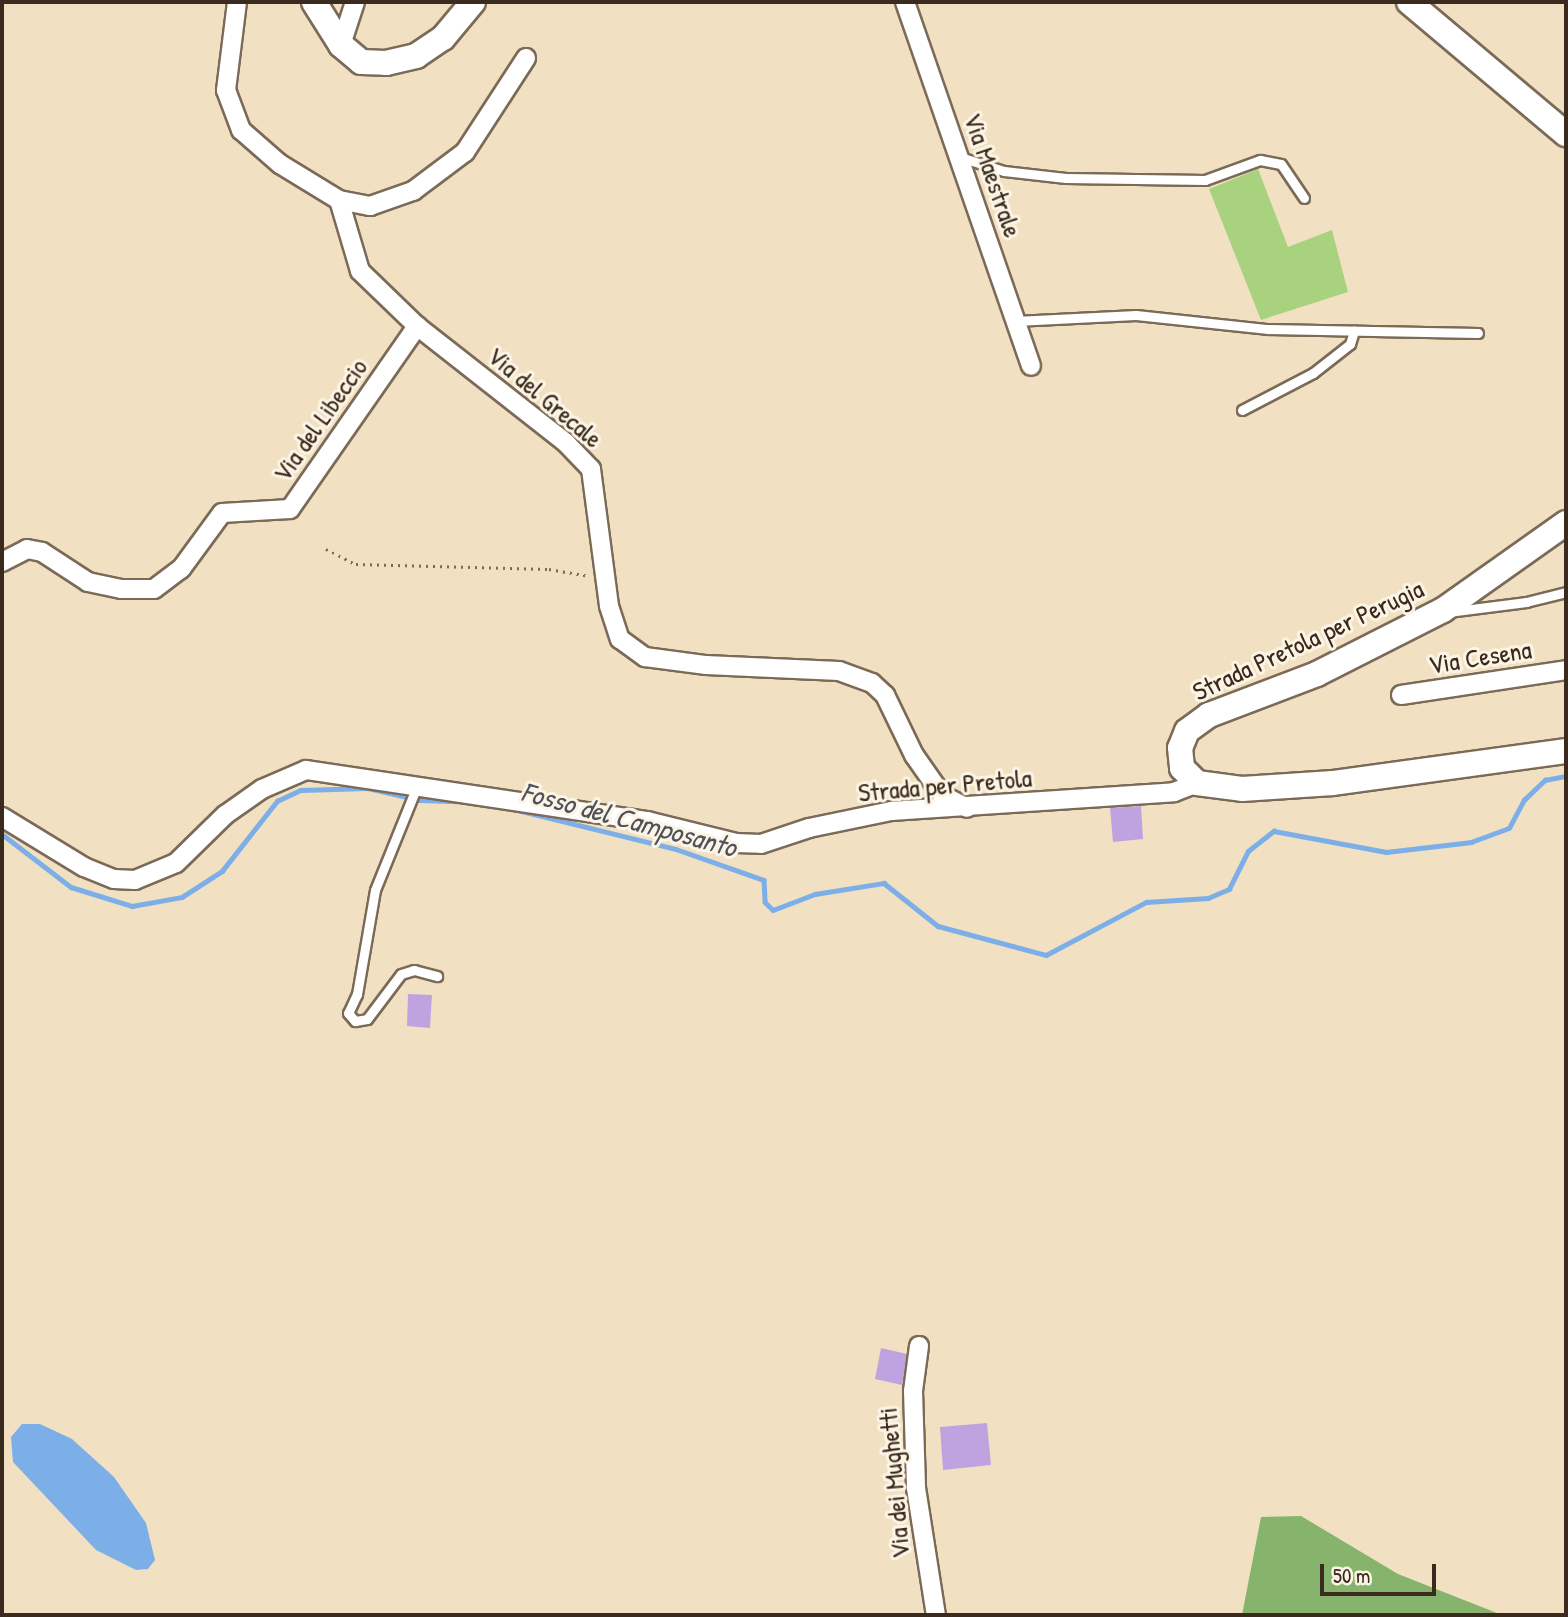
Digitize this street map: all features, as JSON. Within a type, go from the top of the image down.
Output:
[{"type":"street","points":[[237,2],[226,90],[241,130],[280,164],[340,200],[370,206],[413,191],[465,152],[527,58]]},
{"type":"street","points":[[314,2],[341,45],[361,62],[386,63],[416,56],[443,38],[473,2]]},
{"type":"street","points":[[341,45],[355,2]]},
{"type":"street","name":"Via Maestrale","points":[[905,2],[1031,366]]},
{"type":"street","points":[[1409,2],[1566,134]]},
{"type":"street","name":"Via del Grecale","points":[[340,200],[360,271],[417,326],[566,443],[591,469],[606,579],[620,639],[645,657],[706,666],[839,671],[872,683],[885,695],[914,755],[942,795],[967,808]]},
{"type":"street","name":"Via del Libeccio","points":[[2,562],[27,549],[42,552],[88,582],[121,589],[154,589],[181,569],[222,513],[290,509],[417,326]]},
{"type":"street","name":"Strada Pretola per Perugia","points":[[1196,783],[1182,768],[1180,748],[1187,731],[1209,715],[1317,674],[1443,610],[1566,523]]},
{"type":"street","name":"Via Cesena","points":[[1401,695],[1566,670]]},
{"type":"street","points":[[1196,783],[1242,789],[1334,783],[1566,751]]},
{"type":"street","name":"Strada per Pretola","points":[[2,817],[84,867],[114,879],[135,880],[176,863],[225,815],[262,789],[306,770],[647,821],[736,844],[761,844],[808,828],[891,811],[1174,792],[1196,783]]},
{"type":"street","name":"Via dei Mughetti","points":[[919,1346],[913,1391],[916,1488],[936,1615]]},
{"type":"lane","points":[[958,156],[1004,171],[1066,178],[1205,180],[1260,160],[1281,164],[1304,198]]},
{"type":"lane","points":[[1015,321],[1136,315],[1268,330],[1478,333]]},
{"type":"lane","points":[[1242,410],[1313,373],[1350,344],[1354,331]]},
{"type":"lane","points":[[1443,610],[1455,614],[1566,592]]},
{"type":"lane","points":[[417,785],[375,890],[357,994],[348,1013],[355,1021],[367,1019],[401,974],[414,970],[437,976]]},
{"type":"path","points":[[326,549],[356,564],[549,569],[606,579]]},
{"type":"green space","points":[[1258,169],[1288,247],[1332,230],[1348,292],[1261,320],[1209,189]]},
{"type":"green space","points":[[1301,1516],[1398,1574],[1502,1615],[1242,1615],[1261,1517]]},
{"type":"water","points":[[22,1424],[40,1424],[72,1439],[114,1477],[146,1523],[155,1560],[148,1569],[136,1570],[96,1550],[13,1462],[11,1437]]},
{"type":"building","points":[[1141,806],[1143,839],[1113,842],[1110,808]]},
{"type":"building","points":[[408,994],[432,995],[430,1028],[407,1026]]},
{"type":"building","points":[[881,1348],[907,1354],[902,1385],[875,1379]]},
{"type":"building","points":[[987,1423],[991,1465],[943,1470],[940,1427]]},
{"type":"waterway","name":"Fosso del Camposanto","points":[[505,807],[676,849],[764,880],[765,902],[773,910],[815,894],[884,883],[938,926],[1046,955],[1146,902],[1208,898],[1229,889],[1248,851],[1274,831],[1386,852],[1471,842],[1509,828],[1524,800],[1545,780],[1566,776]]},
{"type":"waterway","name":"Fosso del Camposanto","points":[[2,834],[71,887],[132,906],[182,897],[222,871],[277,801],[301,790],[368,788],[420,800],[458,801]]}]
